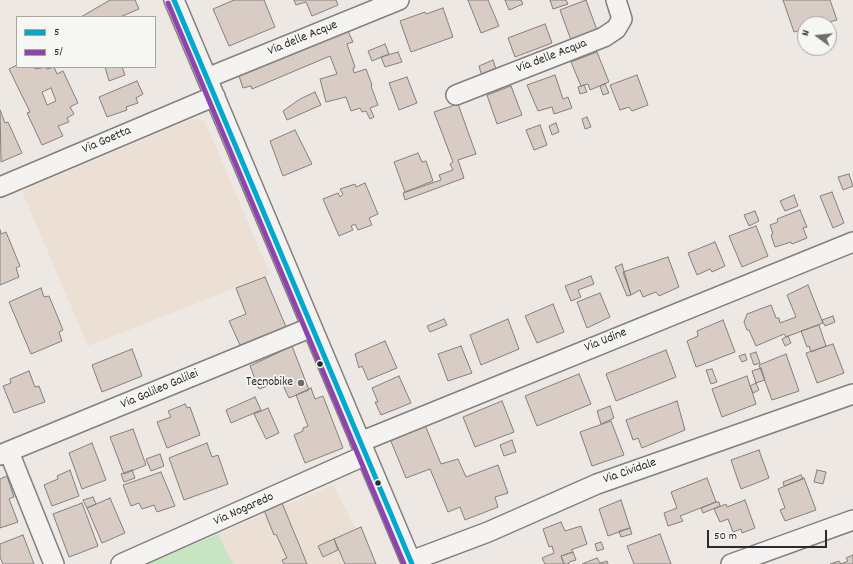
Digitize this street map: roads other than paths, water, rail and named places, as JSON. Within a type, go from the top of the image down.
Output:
[{"type":"street","points":[[174,0],[412,563]]},
{"type":"street","name":"Via delle Acque","points":[[207,78],[399,0]]},
{"type":"street","name":"Via delle Acqua","points":[[456,95],[604,37],[616,29],[622,19],[616,0]]},
{"type":"street","name":"Via Goetta","points":[[0,187],[215,96]]},
{"type":"street","name":"Via Udine","points":[[363,449],[561,359],[853,242]]},
{"type":"street","name":"Via Galileo Galilei","points":[[54,564],[4,453],[312,327]]},
{"type":"street","name":"Via Cividale","points":[[412,563],[488,532],[597,484],[853,394]]},
{"type":"street","name":"Via Nogaredo","points":[[121,564],[363,449]]},
{"type":"street","points":[[731,564],[853,520]]},
{"type":"place","name":"Tecnobike","points":[[301,383]]}]
